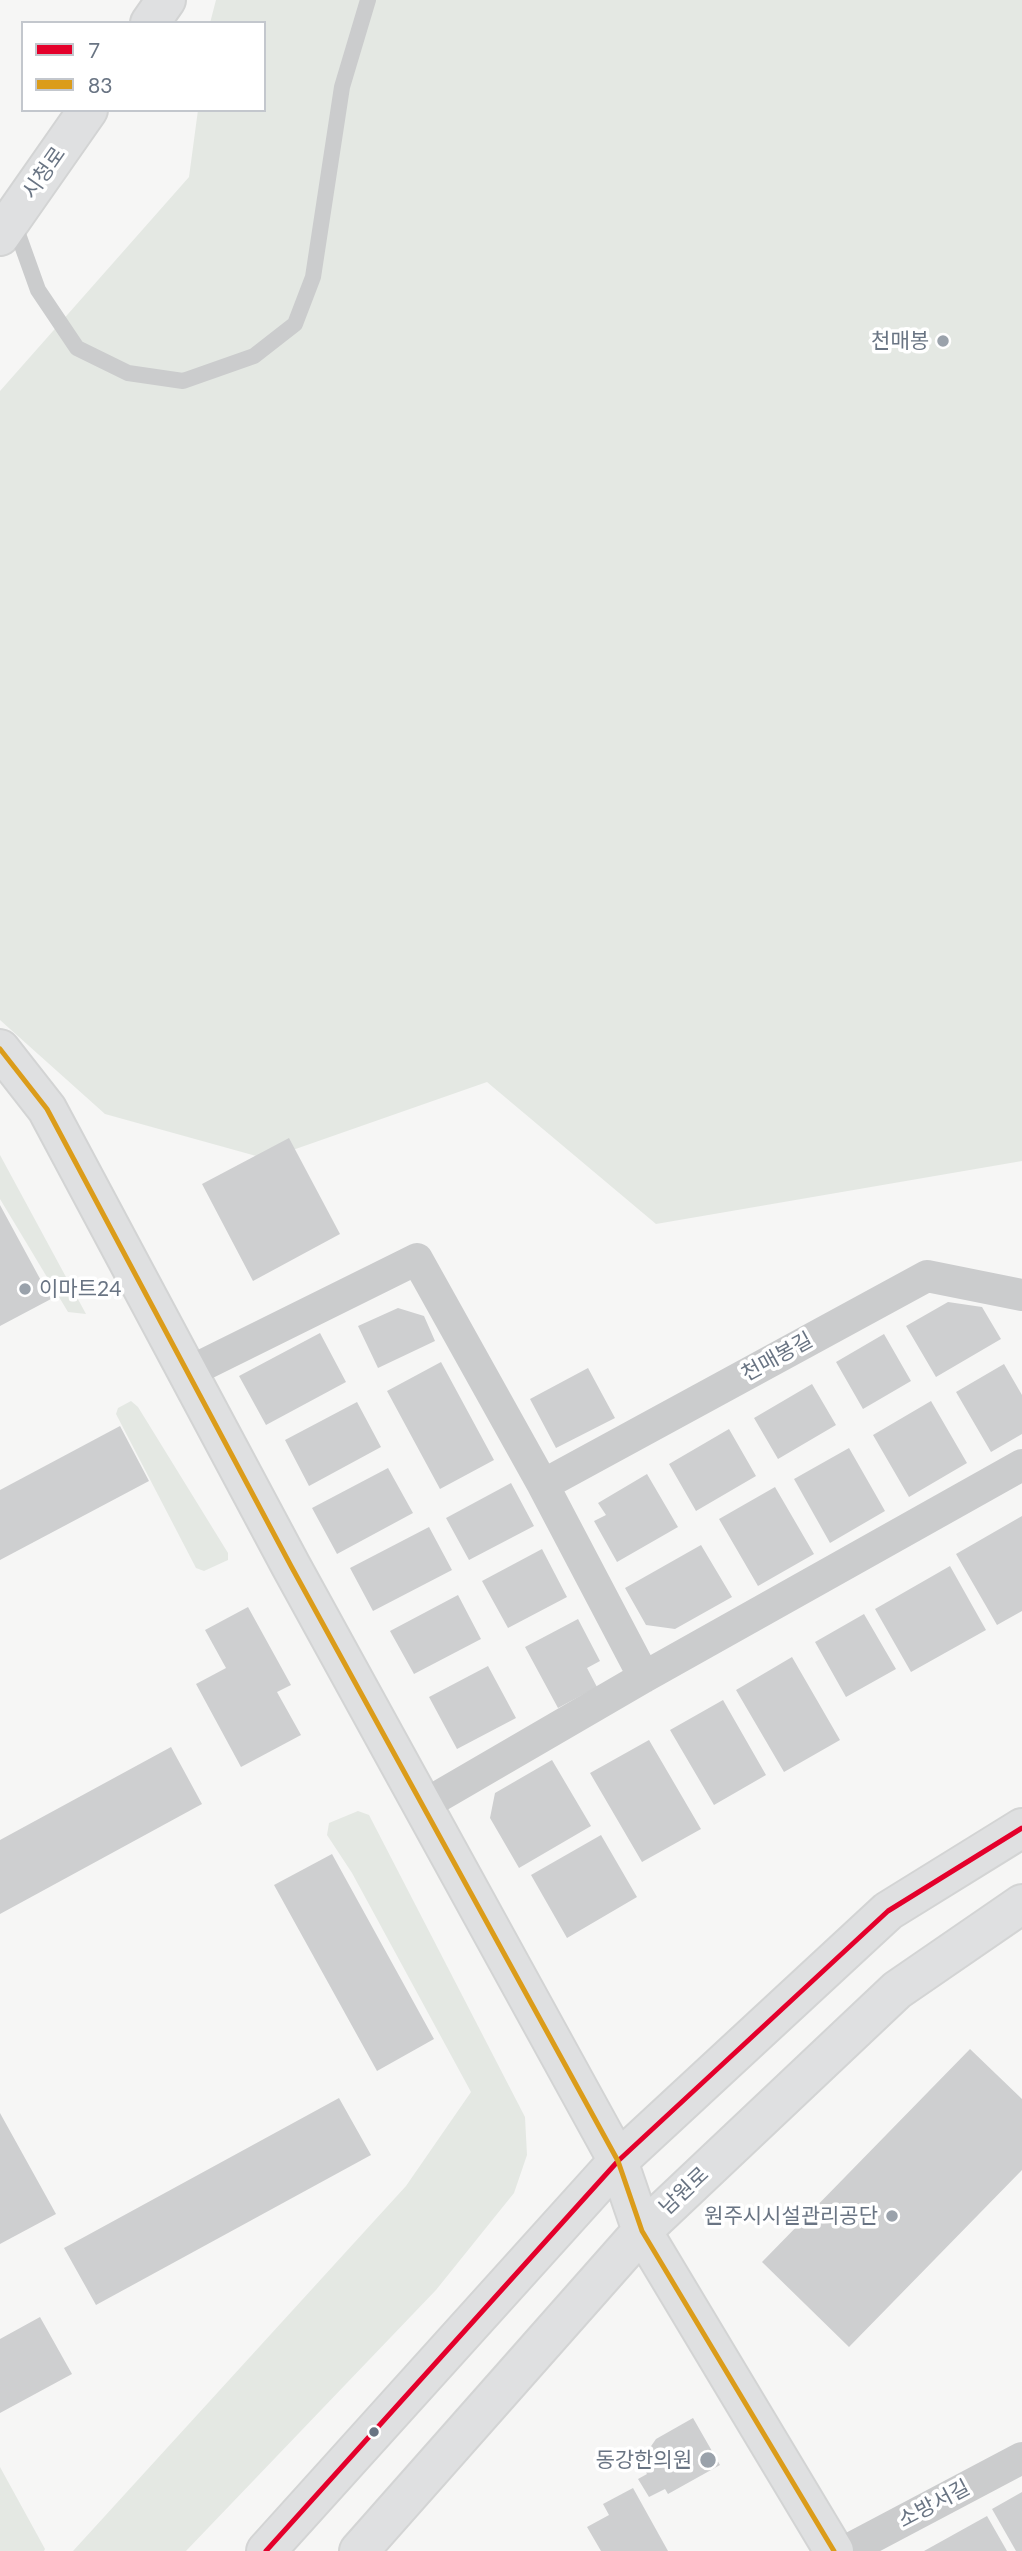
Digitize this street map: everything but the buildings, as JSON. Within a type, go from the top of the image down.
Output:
[{"type":"street","points":[[151,21],[166,0]]},
{"type":"street","name":"시청로","points":[[6,227],[87,112]]},
{"type":"street","points":[[0,1049],[47,1109],[291,1566],[618,2161],[642,2231],[834,2551]]},
{"type":"street","points":[[189,1373],[417,1259],[543,1485],[644,1677]]},
{"type":"street","name":"천매봉길","points":[[543,1485],[928,1276],[1022,1294]]},
{"type":"street","points":[[424,1805],[644,1677],[1022,1465]]},
{"type":"street","points":[[266,2551],[618,2161],[888,1911],[1022,1828]]},
{"type":"street","name":"남원로","points":[[359,2551],[642,2231],[897,1990],[1022,1904]]},
{"type":"street","name":"소방서길","points":[[846,2551],[1022,2458]]},
{"type":"lane","points":[[6,227],[38,290],[77,348],[128,373],[183,382],[254,356],[295,324],[313,277],[342,87],[368,0]]},
{"type":"shaded area","points":[[216,0],[1022,0],[1022,1161],[656,1224],[487,1082],[267,1159],[105,1114],[0,1020],[0,391],[189,177],[198,112],[266,112],[266,21],[211,21]]},
{"type":"shaded area","points":[[0,1155],[86,1314],[68,1312],[0,1199]]},
{"type":"shaded area","points":[[131,1401],[138,1407],[228,1553],[228,1560],[204,1571],[196,1568],[116,1414],[118,1408]]},
{"type":"shaded area","points":[[358,1811],[369,1815],[525,2117],[527,2155],[514,2193],[436,2290],[186,2551],[73,2551],[406,2186],[471,2092],[352,1873],[327,1835],[329,1823]]},
{"type":"shaded area","points":[[0,2467],[45,2549],[44,2551],[0,2551]]},
{"type":"transit line","name":"83","points":[[0,1049],[47,1109],[291,1566],[618,2161],[642,2231],[834,2551]]},
{"type":"transit line","name":"7","points":[[266,2551],[618,2161],[888,1911],[1022,1828]]},
{"type":"place","name":"천매봉","points":[[943,341]]},
{"type":"place","name":"이마트24","points":[[25,1289]]},
{"type":"place","name":"원주시시설관리공단","points":[[892,2216]]},
{"type":"place","name":"동강한의원","points":[[708,2460]]}]
